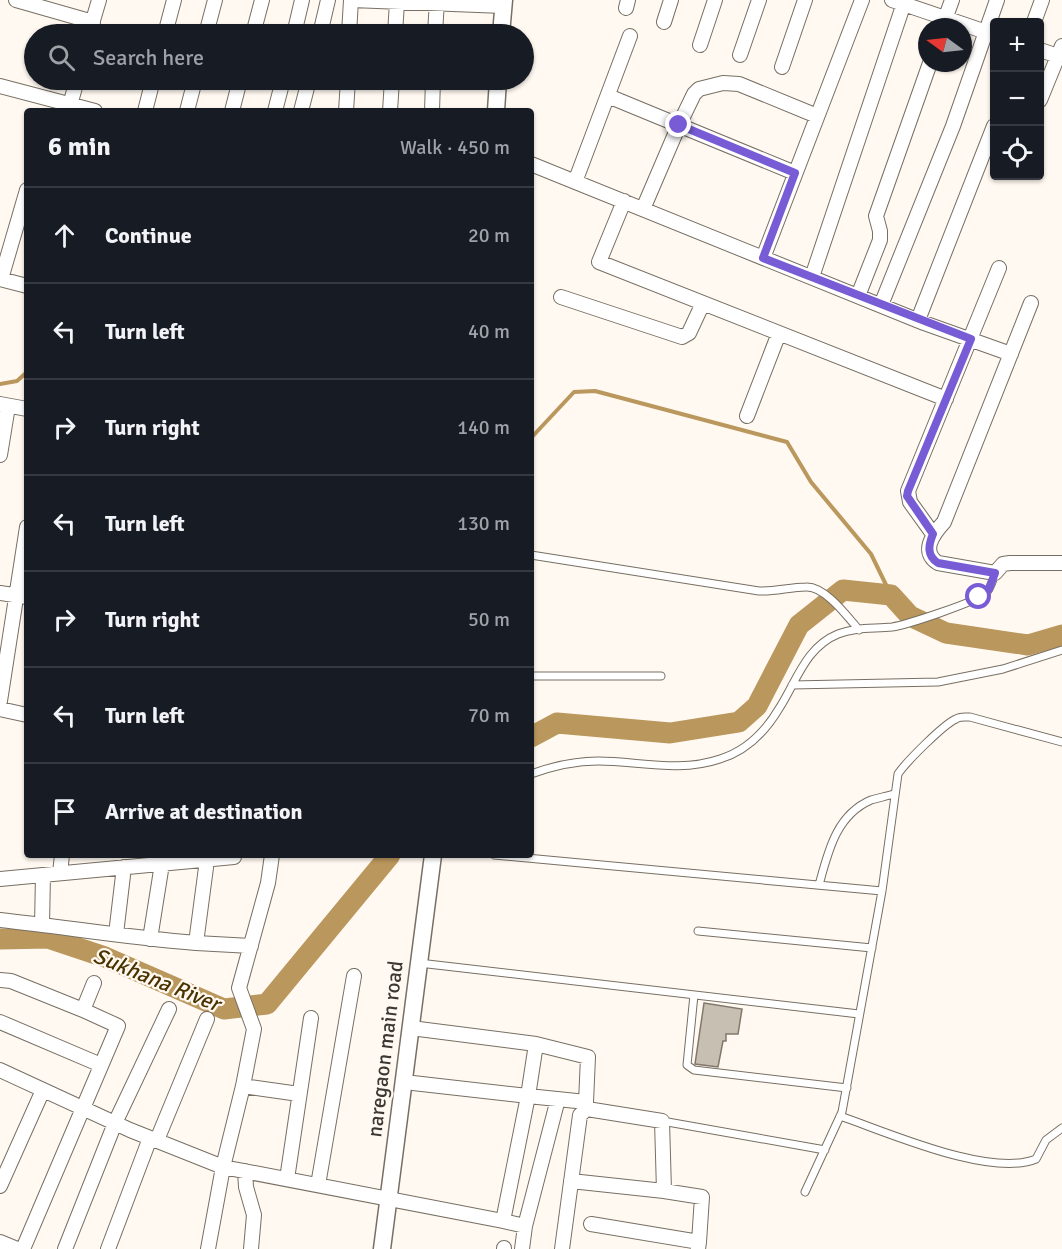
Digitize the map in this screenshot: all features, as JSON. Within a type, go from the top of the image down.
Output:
[{"type":"street","points":[[16,0],[80,24]]},
{"type":"street","points":[[92,24],[99,0]]},
{"type":"street","points":[[168,24],[174,0]]},
{"type":"street","points":[[209,24],[215,0]]},
{"type":"street","points":[[256,24],[262,0]]},
{"type":"street","points":[[296,24],[302,0]]},
{"type":"street","points":[[322,24],[328,0]]},
{"type":"street","points":[[350,24],[352,0],[504,3],[502,24]]},
{"type":"street","points":[[664,22],[671,0]]},
{"type":"street","points":[[700,45],[715,0]]},
{"type":"street","points":[[740,55],[759,0]]},
{"type":"street","points":[[782,68],[805,0]]},
{"type":"street","points":[[763,258],[862,0]]},
{"type":"street","points":[[946,18],[952,0]]},
{"type":"street","points":[[993,18],[997,0]]},
{"type":"street","points":[[1035,18],[1042,0]]},
{"type":"street","points":[[812,277],[900,1],[934,18]]},
{"type":"street","points":[[396,24],[397,2]]},
{"type":"street","points":[[436,24],[437,2]]},
{"type":"street","points":[[881,305],[990,33],[972,29]]},
{"type":"street","points":[[575,182],[630,36]]},
{"type":"street","points":[[1044,50],[1060,51],[1044,90]]},
{"type":"street","points":[[858,296],[880,240],[876,216],[927,72]]},
{"type":"street","points":[[643,209],[679,125],[694,94],[699,89],[723,83],[739,84],[817,116]]},
{"type":"street","points":[[0,86],[51,106],[70,105],[82,108]]},
{"type":"street","points":[[70,105],[74,90]]},
{"type":"street","points":[[146,108],[150,90]]},
{"type":"street","points":[[188,108],[192,90]]},
{"type":"street","points":[[233,108],[237,90]]},
{"type":"street","points":[[276,108],[280,90]]},
{"type":"street","points":[[302,108],[306,90]]},
{"type":"street","points":[[346,108],[347,90]]},
{"type":"street","points":[[390,108],[391,90]]},
{"type":"street","points":[[432,108],[433,90]]},
{"type":"street","points":[[496,108],[497,90]]},
{"type":"street","points":[[608,96],[795,173]]},
{"type":"street","points":[[918,320],[990,136]]},
{"type":"street","points":[[534,165],[918,320],[1011,354]]},
{"type":"street","points":[[624,201],[599,262],[946,399]]},
{"type":"street","points":[[24,204],[1,279],[24,285]]},
{"type":"street","points":[[13,240],[24,243]]},
{"type":"street","points":[[933,534],[910,502],[908,491],[999,268]]},
{"type":"street","points":[[561,297],[682,338],[689,333],[703,303]]},
{"type":"street","points":[[1031,303],[944,522],[933,534],[929,552],[934,561],[938,563],[995,573],[1004,564],[1010,563],[1062,563]]},
{"type":"street","points":[[747,416],[780,333]]},
{"type":"street","points":[[0,455],[4,405],[24,408]]},
{"type":"street","points":[[0,701],[21,596],[24,562]]},
{"type":"street","points":[[0,593],[21,596]]},
{"type":"street","points":[[0,709],[24,714]]},
{"type":"street","points":[[60,873],[62,858]]},
{"type":"street","points":[[0,879],[60,873],[115,864],[216,858]]},
{"type":"street","points":[[208,1249],[223,1167],[254,1029],[239,988],[268,883],[272,858]]},
{"type":"street","name":"naregaon main road","points":[[382,1249],[433,858]]},
{"type":"street","points":[[196,943],[198,859]]},
{"type":"street","points":[[150,939],[155,861]]},
{"type":"street","points":[[115,864],[116,934]]},
{"type":"street","points":[[42,925],[43,875]]},
{"type":"street","points":[[0,920],[150,939],[251,946]]},
{"type":"street","points":[[318,1185],[354,976]]},
{"type":"street","points":[[0,980],[11,981],[118,1026],[22,1249]]},
{"type":"street","points":[[83,1010],[94,983]]},
{"type":"street","points":[[66,1249],[115,1123],[169,1009]]},
{"type":"street","points":[[287,1179],[311,1018]]},
{"type":"street","points":[[108,1249],[153,1139],[207,1019]]},
{"type":"street","points":[[0,1022],[101,1065]]},
{"type":"street","points":[[411,1028],[536,1044],[588,1057],[586,1106],[580,1115],[562,1249]]},
{"type":"street","points":[[502,1221],[528,1096],[536,1044]]},
{"type":"street","points":[[1,1073],[223,1167],[525,1226]]},
{"type":"street","points":[[404,1082],[558,1099],[662,1121],[664,1191]]},
{"type":"street","points":[[243,1086],[299,1094]]},
{"type":"street","points":[[0,1186],[43,1090]]},
{"type":"street","points":[[522,1249],[525,1226],[558,1099]]},
{"type":"street","points":[[245,1171],[246,1187],[254,1215],[251,1249]]},
{"type":"street","points":[[571,1181],[702,1197],[698,1245],[591,1224]]},
{"type":"street","points":[[647,1249],[649,1234]]},
{"type":"street","points":[[0,1242],[17,1249]]},
{"type":"lane","points":[[534,555],[759,591],[771,592],[807,586],[816,588],[859,630]]},
{"type":"lane","points":[[534,773],[571,762],[598,761],[682,766],[717,760],[747,747],[780,709],[805,661],[815,649],[838,634],[903,625],[979,597],[989,589],[995,573]]},
{"type":"lane","points":[[792,685],[938,682],[1003,669],[1062,650]]},
{"type":"lane","points":[[534,676],[661,676]]},
{"type":"lane","points":[[805,1192],[840,1116],[847,1088],[882,891],[898,774],[904,765],[956,718],[970,717],[1062,742]]},
{"type":"lane","points":[[819,885],[829,848],[846,818],[872,800],[894,794]]},
{"type":"lane","points":[[526,858],[882,891]]},
{"type":"lane","points":[[698,931],[872,948]]},
{"type":"lane","points":[[419,963],[859,1014]]},
{"type":"lane","points":[[694,995],[688,1067],[847,1088]]},
{"type":"lane","points":[[840,1116],[950,1154],[998,1164],[1033,1160],[1046,1140],[1062,1128]]},
{"type":"lane","points":[[662,1121],[825,1150]]},
{"type":"building","points":[[704,1003],[742,1009],[738,1034],[726,1034],[718,1067],[695,1064]]},
{"type":"waterway","points":[[0,384],[17,381],[24,375]]},
{"type":"waterway","points":[[534,435],[574,392],[595,391],[787,442],[811,482],[871,554],[891,595]]},
{"type":"waterway","name":"Sukhana River","points":[[534,735],[557,723],[670,733],[739,722],[757,706],[799,625],[843,590],[891,595],[910,616],[946,633],[1028,645],[1062,635]]},
{"type":"waterway","name":"Sukhana River","points":[[0,939],[48,938],[105,957],[224,1009],[267,1004],[388,858]]},
{"type":"route","points":[[679,125],[795,173],[763,258],[971,339],[907,496],[933,534],[929,552],[931,558],[938,563],[995,573],[989,589],[979,597]]}]
